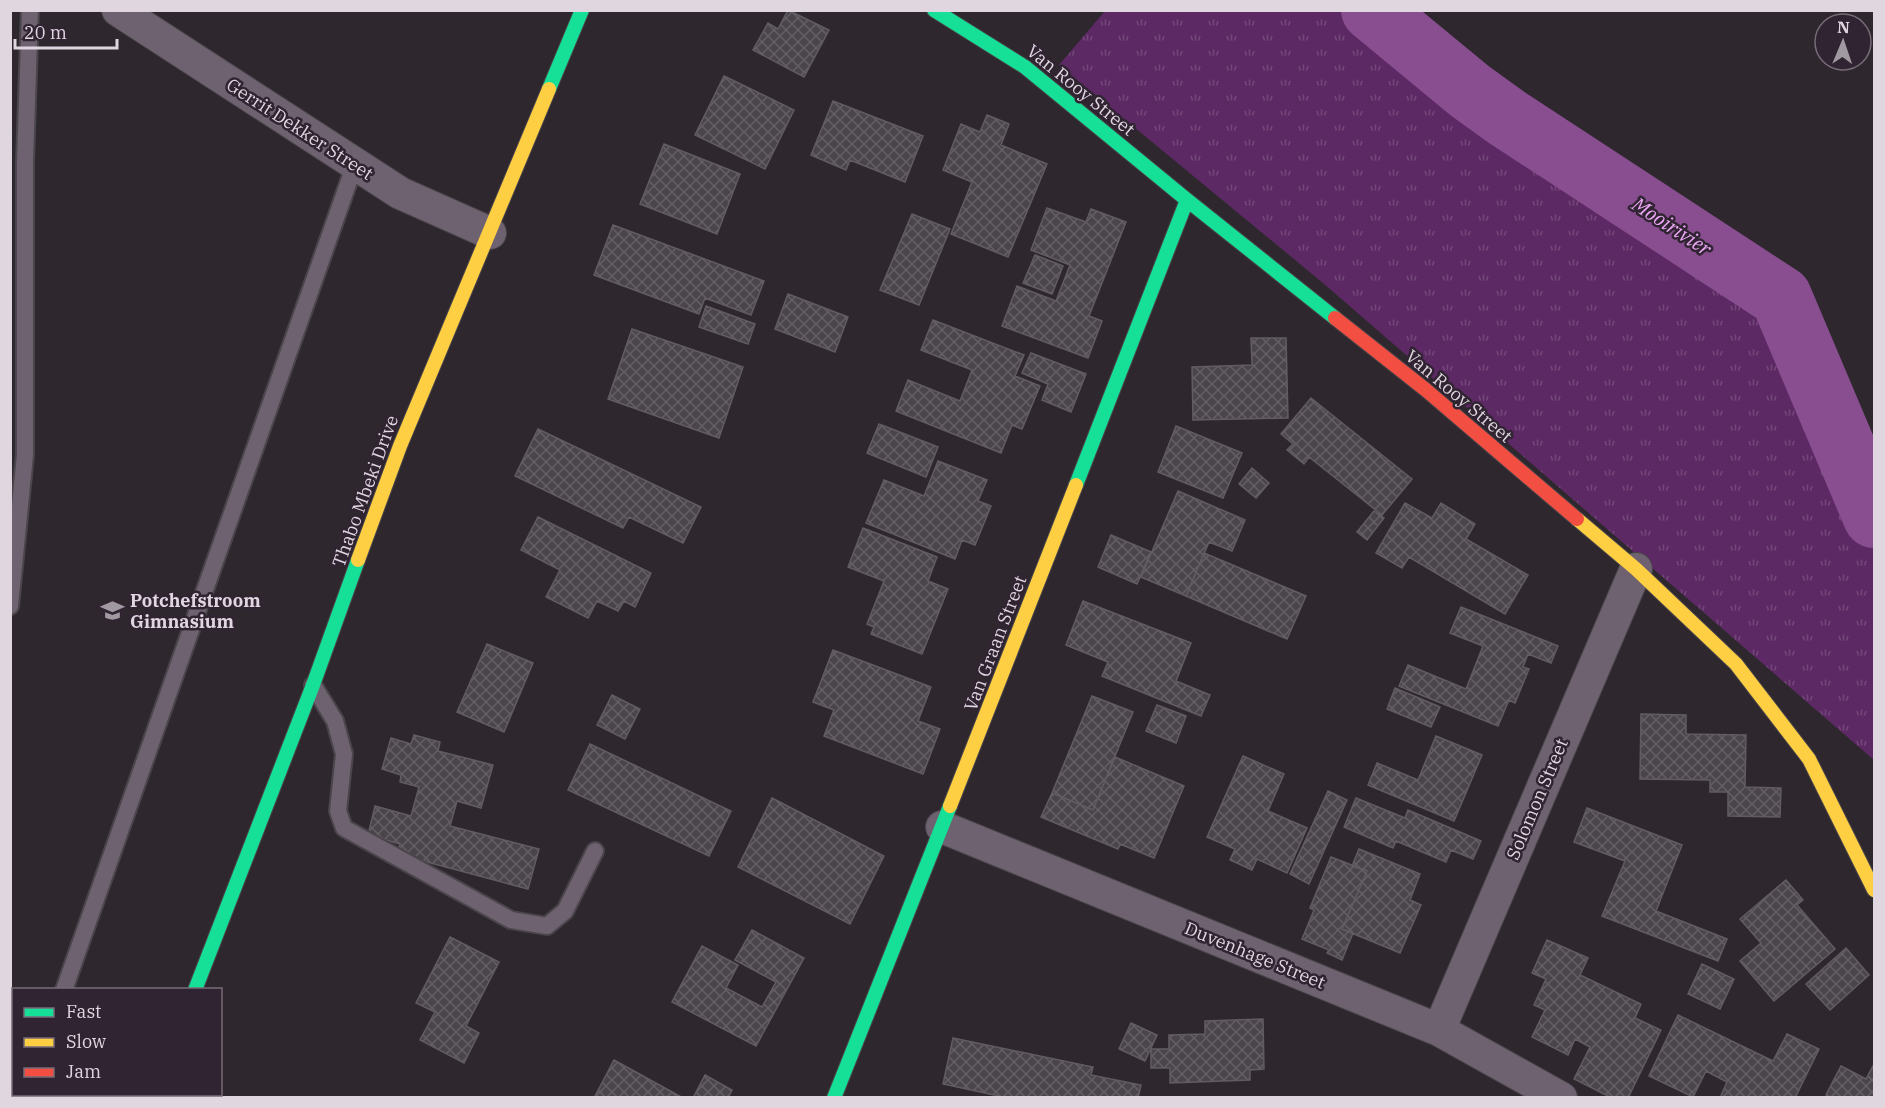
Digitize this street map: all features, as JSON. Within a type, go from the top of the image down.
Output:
[{"type":"street","name":"Gerrit Dekker Street","points":[[118,10],[400,194],[490,233]]},
{"type":"street","name":"Thabo Mbeki Drive","points":[[196,988],[313,685],[400,446],[582,10]]},
{"type":"street","name":"Van Rooy Street","points":[[934,10],[1025,67],[1425,390],[1636,569],[1736,664],[1809,759],[1875,890]]},
{"type":"street","name":"Van Graan Street","points":[[834,1098],[1187,200]]},
{"type":"street","name":"Solomon Street","points":[[1439,1030],[1636,569]]},
{"type":"street","name":"Duvenhage Street","points":[[942,827],[1439,1030],[1561,1098]]},
{"type":"lane","points":[[10,606],[25,455],[25,162],[30,10]]},
{"type":"lane","points":[[65,988],[355,164]]},
{"type":"lane","points":[[313,685],[335,721],[344,754],[338,811],[344,828],[511,920],[547,926],[565,911],[595,851]]},
{"type":"green space","points":[[1105,11],[1372,11],[1470,91],[1506,117],[1781,297],[1874,517],[1874,760],[1323,283],[1059,65]]},
{"type":"building","points":[[788,10],[829,30],[804,77],[753,50],[768,23],[778,29]]},
{"type":"building","points":[[724,76],[794,110],[765,169],[695,135]]},
{"type":"building","points":[[833,101],[923,136],[905,182],[850,160],[846,170],[811,155]]},
{"type":"building","points":[[987,115],[1009,124],[1001,145],[1047,164],[1008,257],[951,234],[972,182],[943,170],[961,124],[980,132]]},
{"type":"building","points":[[664,144],[740,174],[717,234],[640,204]]},
{"type":"building","points":[[1047,208],[1086,222],[1091,209],[1126,222],[1089,316],[1102,321],[1088,358],[1002,326],[1017,286],[1056,301],[1070,265],[1031,250]]},
{"type":"building","points":[[912,214],[950,229],[919,305],[880,290]]},
{"type":"building","points":[[613,225],[764,281],[751,315],[705,298],[699,314],[594,275]]},
{"type":"building","points":[[1035,255],[1063,266],[1052,294],[1023,283]]},
{"type":"building","points":[[788,294],[848,317],[835,352],[775,329]]},
{"type":"building","points":[[706,306],[755,324],[748,344],[699,327]]},
{"type":"building","points":[[933,320],[1024,355],[1015,376],[1040,386],[1022,429],[1012,425],[1001,453],[896,411],[908,380],[960,401],[972,370],[921,350]]},
{"type":"building","points":[[632,329],[743,367],[719,438],[608,399]]},
{"type":"building","points":[[1251,338],[1286,338],[1288,418],[1193,420],[1192,367],[1252,365]]},
{"type":"building","points":[[1031,353],[1086,374],[1071,412],[1042,400],[1048,384],[1022,373]]},
{"type":"building","points":[[1311,398],[1412,479],[1382,515],[1309,457],[1304,464],[1287,450],[1293,444],[1281,434]]},
{"type":"building","points":[[879,424],[938,447],[926,477],[867,453]]},
{"type":"building","points":[[1176,426],[1242,453],[1223,498],[1158,472]]},
{"type":"building","points":[[538,429],[701,507],[683,543],[629,517],[623,528],[515,476]]},
{"type":"building","points":[[938,461],[987,480],[978,501],[991,506],[975,545],[962,540],[955,559],[866,523],[884,480],[924,496]]},
{"type":"building","points":[[1252,468],[1269,483],[1256,498],[1239,484]]},
{"type":"building","points":[[1178,491],[1245,520],[1232,551],[1209,542],[1186,596],[1141,577]]},
{"type":"building","points":[[1405,503],[1432,518],[1441,503],[1475,524],[1466,539],[1528,575],[1505,614],[1409,557],[1402,568],[1376,553]]},
{"type":"building","points":[[1374,511],[1384,518],[1367,540],[1357,532]]},
{"type":"building","points":[[538,517],[651,573],[635,607],[624,601],[618,611],[597,601],[588,618],[546,597],[560,570],[521,550]]},
{"type":"building","points":[[863,528],[937,557],[928,581],[948,589],[922,654],[871,634],[874,627],[867,624],[884,581],[848,567]]},
{"type":"building","points":[[1111,535],[1151,552],[1137,584],[1098,567]]},
{"type":"building","points":[[1204,553],[1306,596],[1287,639],[1186,596]]},
{"type":"building","points":[[1083,601],[1191,643],[1176,681],[1210,695],[1201,716],[1102,676],[1108,662],[1066,645]]},
{"type":"building","points":[[1461,607],[1558,646],[1551,663],[1528,654],[1523,667],[1529,669],[1515,703],[1509,700],[1498,726],[1399,686],[1408,665],[1466,689],[1483,646],[1450,633]]},
{"type":"building","points":[[487,644],[533,663],[504,732],[457,712]]},
{"type":"building","points":[[833,650],[931,687],[918,721],[940,729],[923,774],[824,736],[834,710],[813,702]]},
{"type":"building","points":[[1395,688],[1440,707],[1431,727],[1387,709]]},
{"type":"building","points":[[612,695],[640,709],[625,739],[597,725]]},
{"type":"building","points":[[1092,696],[1133,712],[1093,810],[1052,793]]},
{"type":"building","points":[[1157,705],[1186,716],[1176,743],[1146,731]]},
{"type":"building","points":[[1641,714],[1686,715],[1686,734],[1746,735],[1745,787],[1781,788],[1780,817],[1728,816],[1728,792],[1710,792],[1710,780],[1640,779]]},
{"type":"building","points":[[414,735],[440,742],[438,751],[493,765],[481,808],[457,801],[450,826],[539,849],[528,889],[397,854],[400,844],[368,835],[375,806],[411,816],[419,787],[400,782],[401,775],[382,769],[391,738],[411,744]]},
{"type":"building","points":[[1436,736],[1482,755],[1454,821],[1368,785],[1377,763],[1418,780]]},
{"type":"building","points":[[590,744],[731,811],[709,856],[568,790]]},
{"type":"building","points":[[1243,756],[1284,774],[1268,811],[1307,828],[1287,873],[1257,859],[1252,870],[1230,860],[1235,849],[1207,837]]},
{"type":"building","points":[[1115,757],[1184,786],[1154,858],[1120,844],[1118,849],[1041,817],[1052,793],[1093,810]]},
{"type":"building","points":[[1328,791],[1347,800],[1309,884],[1290,874]]},
{"type":"building","points":[[772,798],[884,856],[850,924],[738,867]]},
{"type":"building","points":[[1356,798],[1405,818],[1408,810],[1481,841],[1473,859],[1451,850],[1446,862],[1396,841],[1393,848],[1344,827]]},
{"type":"building","points":[[1587,808],[1682,845],[1656,911],[1727,939],[1718,961],[1602,916],[1625,861],[1574,842]]},
{"type":"building","points":[[1359,849],[1420,874],[1410,900],[1421,905],[1400,953],[1342,929],[1367,871],[1352,866]]},
{"type":"building","points":[[1331,857],[1367,871],[1342,929],[1353,933],[1342,960],[1327,953],[1329,950],[1302,939],[1314,910],[1310,908]]},
{"type":"building","points":[[1786,880],[1803,900],[1797,905],[1835,949],[1774,1001],[1740,961],[1761,943],[1740,919]]},
{"type":"building","points":[[752,930],[804,958],[756,1046],[672,1002],[702,946],[738,965],[726,988],[762,1007],[776,982],[735,960]]},
{"type":"building","points":[[450,937],[499,962],[466,1026],[479,1033],[464,1063],[420,1040],[435,1012],[416,1003]]},
{"type":"building","points":[[1547,940],[1588,958],[1580,975],[1641,1004],[1635,1018],[1661,1030],[1628,1098],[1612,1098],[1574,1079],[1590,1047],[1575,1039],[1568,1055],[1532,1037],[1545,1010],[1534,1005],[1546,979],[1532,973]]},
{"type":"building","points":[[1846,948],[1869,975],[1830,1010],[1806,984]]},
{"type":"building","points":[[1702,964],[1734,979],[1720,1009],[1688,994]]},
{"type":"building","points":[[1678,1015],[1773,1061],[1787,1034],[1819,1049],[1795,1098],[1720,1098],[1727,1082],[1706,1071],[1693,1097],[1649,1076]]},
{"type":"building","points":[[1263,1019],[1264,1069],[1250,1070],[1250,1080],[1170,1083],[1170,1068],[1151,1068],[1151,1049],[1169,1049],[1169,1035],[1205,1034],[1205,1021]]},
{"type":"building","points":[[1131,1023],[1157,1035],[1145,1061],[1119,1049]]},
{"type":"building","points":[[953,1038],[1093,1067],[1091,1075],[1141,1085],[1138,1098],[1008,1098],[943,1084]]},
{"type":"building","points":[[614,1060],[683,1098],[594,1098]]},
{"type":"building","points":[[1841,1066],[1866,1079],[1873,1066],[1874,1098],[1832,1098],[1826,1095]]},
{"type":"building","points":[[705,1075],[732,1090],[728,1098],[693,1098]]},
{"type":"waterway","name":"Mooirivier","points":[[1372,10],[1470,91],[1506,117],[1781,297],[1874,517]]},
{"type":"traffic: fast","points":[[549,89],[582,10]]},
{"type":"traffic: fast","points":[[934,10],[1025,67],[1335,318]]},
{"type":"traffic: fast","points":[[1076,485],[1187,200]]},
{"type":"traffic: fast","points":[[196,988],[313,685],[358,560]]},
{"type":"traffic: fast","points":[[834,1098],[950,806]]},
{"type":"traffic: slow","points":[[358,560],[400,446],[549,89]]},
{"type":"traffic: slow","points":[[950,806],[1076,485]]},
{"type":"traffic: slow","points":[[1577,519],[1636,569],[1736,664],[1809,759],[1874,890]]},
{"type":"traffic: jam","points":[[1335,318],[1426,390],[1577,519]]},
{"type":"place","name":"Potchefstroom Gimnasium","points":[[112,610]]}]
